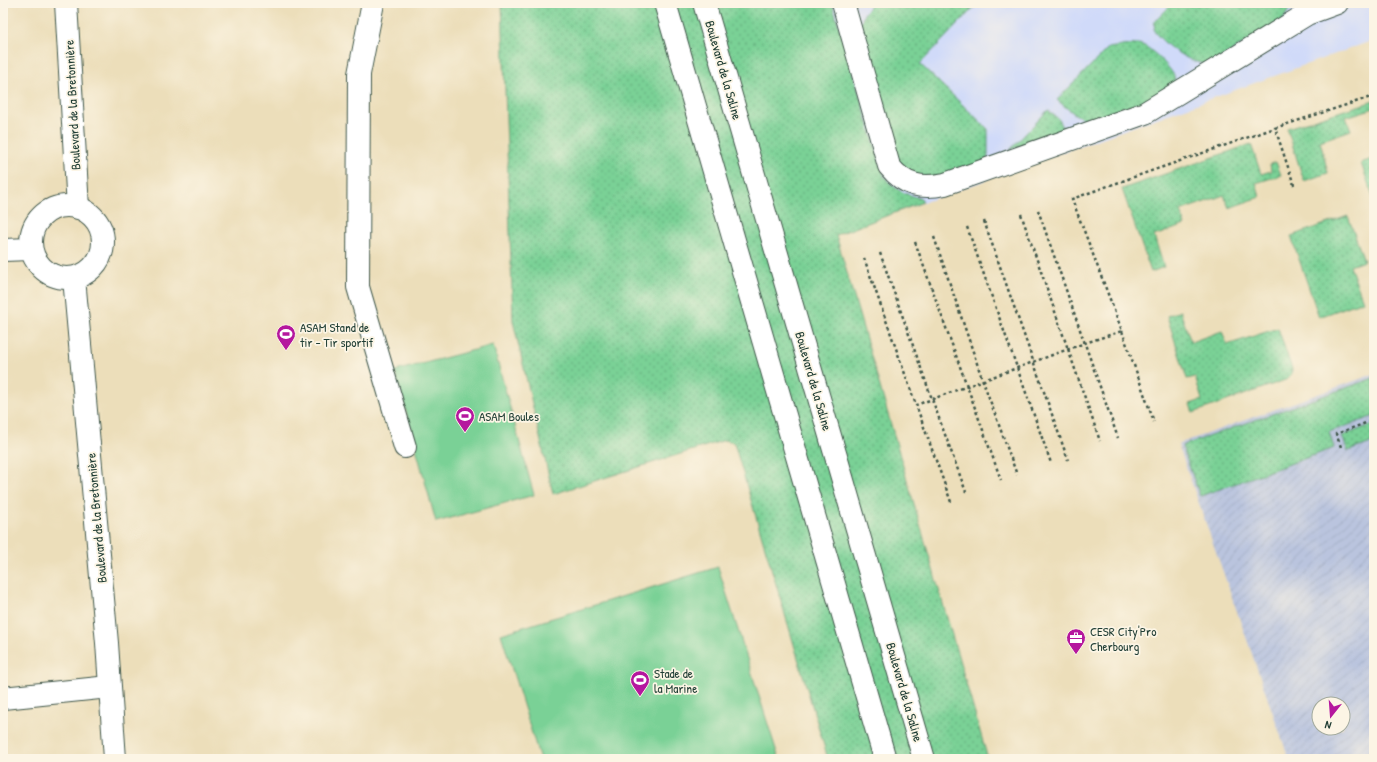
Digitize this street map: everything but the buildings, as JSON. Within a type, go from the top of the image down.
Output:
[{"type":"main road","name":"Boulevard de la Bretonnière","points":[[66,3],[78,208]]},
{"type":"main road","points":[[373,3],[359,74],[358,287],[405,447]]},
{"type":"main road","points":[[665,3],[885,759]]},
{"type":"main road","name":"Boulevard de la Saline","points":[[704,3],[924,759]]},
{"type":"main road","points":[[843,3],[889,166],[896,176],[917,186],[931,187],[945,184],[1145,113],[1307,14],[1337,3]]},
{"type":"main road","points":[[65,206],[78,208],[89,213],[97,222],[102,233],[103,246],[100,257],[94,267],[85,274],[74,278],[63,278],[52,275],[42,269],[35,260],[31,249],[31,236],[35,225],[43,215],[53,208],[65,206]]},
{"type":"main road","points":[[3,250],[31,249]]},
{"type":"main road","name":"Boulevard de la Bretonnière","points":[[74,278],[106,636],[115,759]]},
{"type":"main road","points":[[3,698],[109,686]]},
{"type":"path","points":[[1154,422],[1122,331],[1072,199],[1275,128],[1374,96]]},
{"type":"path","points":[[1275,128],[1294,184]]},
{"type":"path","points":[[1038,210],[1118,438]]},
{"type":"path","points":[[1021,214],[1100,441]]},
{"type":"path","points":[[984,221],[1068,460]]},
{"type":"path","points":[[967,227],[1051,463]]},
{"type":"path","points":[[934,237],[1017,475]]},
{"type":"path","points":[[915,242],[1001,480]]},
{"type":"path","points":[[880,253],[966,492]]},
{"type":"path","points":[[864,258],[951,502]]},
{"type":"path","points":[[916,405],[1068,349],[1122,331]]},
{"type":"path","points":[[1341,447],[1336,434],[1374,420]]},
{"type":"shaded area","points":[[767,3],[1374,3],[1374,40],[836,234]]},
{"type":"shaded area","points":[[1374,374],[1374,759],[1289,759],[1178,444]]},
{"type":"green space","points":[[502,3],[832,3],[884,176],[896,188],[910,195],[921,198],[923,202],[836,235],[988,759],[828,759],[734,443],[725,440],[553,494],[513,321]]},
{"type":"green space","points":[[872,3],[978,3],[920,64],[988,129],[988,156],[986,162],[931,182],[901,169],[860,27],[864,14]]},
{"type":"green space","points":[[1173,3],[1293,3],[1283,20],[1209,65],[1193,61],[1178,53],[1165,43],[1154,31],[1155,21]]},
{"type":"green space","points":[[1136,44],[1150,49],[1169,68],[1175,80],[1171,91],[1094,122],[1070,111],[1057,100],[1108,48]]},
{"type":"green space","points":[[1374,101],[1374,108],[1346,117],[1351,130],[1320,141],[1328,173],[1304,181],[1287,128]]},
{"type":"green space","points":[[1048,110],[1061,122],[1062,132],[1010,150]]},
{"type":"green space","points":[[1251,144],[1261,174],[1271,171],[1270,164],[1276,162],[1281,175],[1256,183],[1260,197],[1229,208],[1224,195],[1180,211],[1185,225],[1154,236],[1164,267],[1151,272],[1122,189]]},
{"type":"green space","points":[[1374,158],[1374,200],[1361,163]]},
{"type":"green space","points":[[1348,216],[1364,261],[1350,266],[1363,301],[1319,317],[1291,236]]},
{"type":"green space","points":[[1180,311],[1191,342],[1222,331],[1227,345],[1278,328],[1292,369],[1291,375],[1288,379],[1193,413],[1190,404],[1202,400],[1195,377],[1187,379],[1167,316]]},
{"type":"green space","name":"ASAM Boules","points":[[493,345],[534,495],[436,522],[395,371]]},
{"type":"green space","points":[[1374,378],[1374,416],[1329,432],[1334,448],[1200,496],[1182,446]]},
{"type":"green space","points":[[1374,424],[1374,442],[1348,451],[1342,436]]},
{"type":"green space","name":"Stade de la Marine","points":[[718,567],[779,759],[540,759],[501,634]]},
{"type":"place","name":"ASAM Stand de tir - Tir sportif","points":[[286,351]]},
{"type":"place","name":"ASAM Boules","points":[[465,433]]},
{"type":"place","name":"CESR City'Pro Cherbourg","points":[[1076,655]]},
{"type":"place","name":"Stade de la Marine","points":[[640,697]]}]
